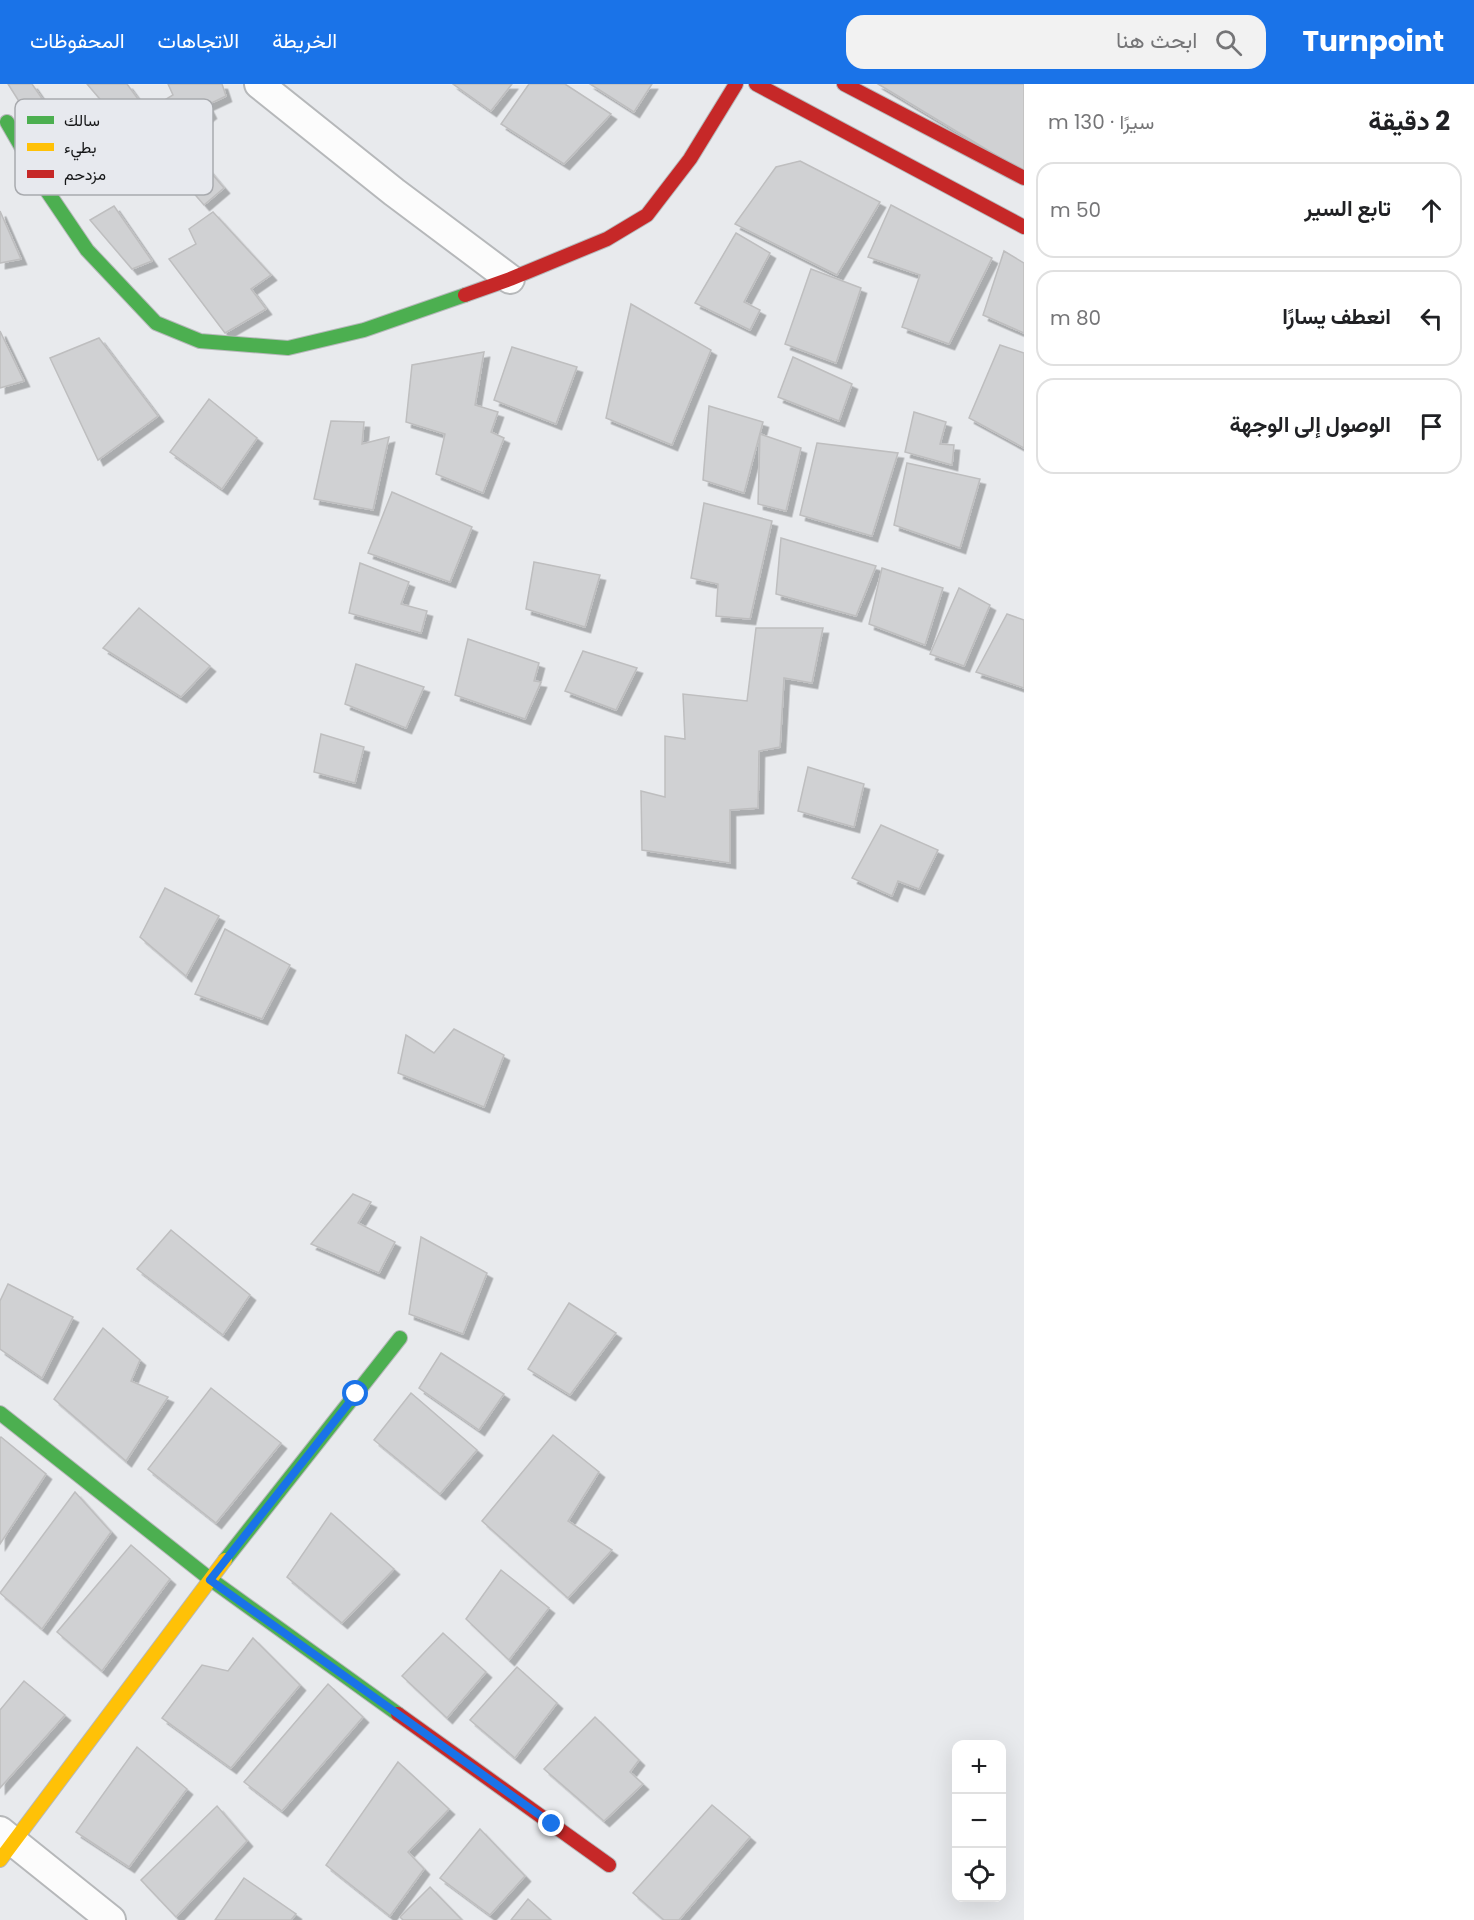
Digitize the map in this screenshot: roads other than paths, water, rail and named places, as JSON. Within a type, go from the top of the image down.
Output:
[{"type":"street","points":[[259,84],[394,192],[510,279]]},
{"type":"street","points":[[50,195],[87,250],[156,323],[200,341],[288,348],[364,330],[510,279],[607,239],[646,215],[690,159],[736,84]]},
{"type":"street","points":[[756,84],[1024,227]]},
{"type":"street","points":[[844,84],[1024,178]]},
{"type":"street","points":[[7,122],[15,136]]},
{"type":"street","points":[[111,1920],[5,1845],[400,1338]]},
{"type":"street","points":[[0,1413],[210,1580],[609,1864]]}]
